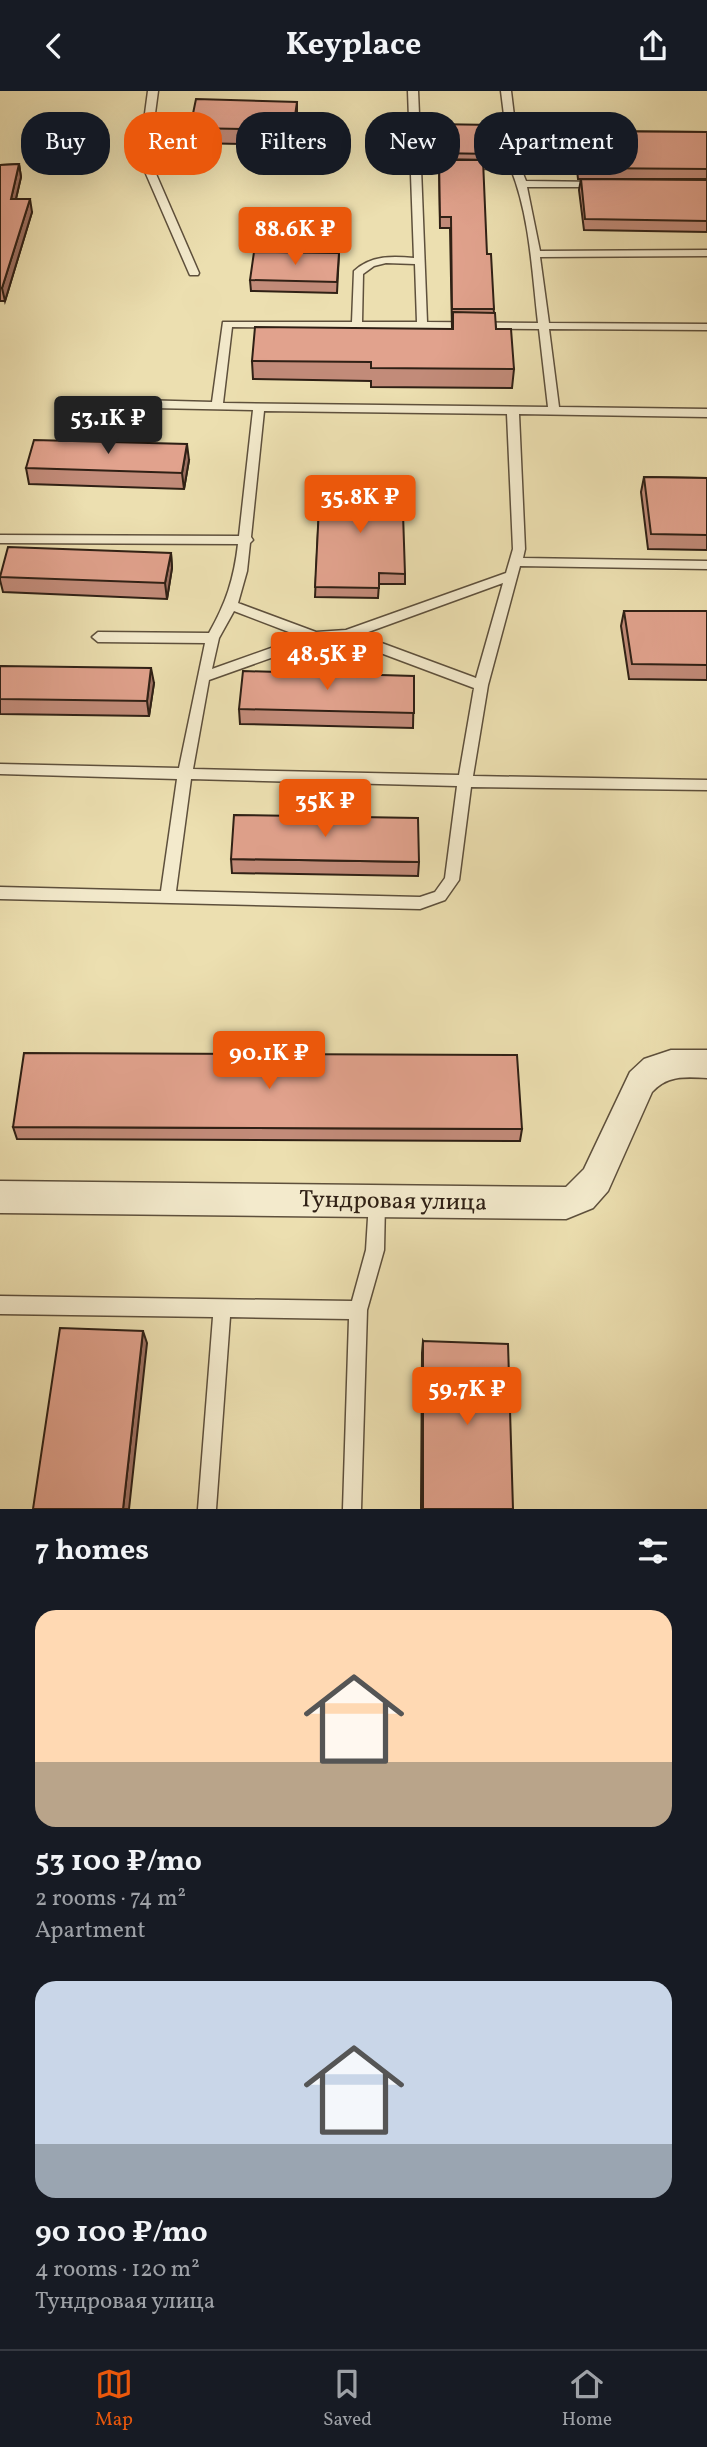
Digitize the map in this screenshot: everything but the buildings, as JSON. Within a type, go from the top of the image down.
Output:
[{"type":"street","name":"Тундровая улица","points":[[0,1197],[557,1204],[581,1197],[596,1180],[641,1082],[649,1072],[672,1063],[707,1064]]},
{"type":"lane","points":[[153,91],[145,151],[148,167],[194,273]]},
{"type":"lane","points":[[413,91],[414,112]]},
{"type":"lane","points":[[506,91],[509,112]]},
{"type":"lane","points":[[417,175],[422,325]]},
{"type":"lane","points":[[518,175],[536,254],[554,411]]},
{"type":"lane","points":[[522,184],[614,184]]},
{"type":"lane","points":[[536,254],[707,253]]},
{"type":"lane","points":[[357,325],[358,273],[363,266],[387,260],[420,261]]},
{"type":"lane","points":[[217,406],[227,324],[707,327]]},
{"type":"lane","points":[[101,403],[707,412]]},
{"type":"lane","points":[[168,896],[185,773],[203,677],[213,638],[230,605],[241,571],[247,540],[259,407]]},
{"type":"lane","points":[[0,893],[421,903],[440,896],[452,880],[481,685],[515,569],[520,528],[513,411]]},
{"type":"lane","points":[[0,539],[247,540]]},
{"type":"lane","points":[[203,677],[315,637],[347,635],[515,569],[707,565]]},
{"type":"lane","points":[[230,605],[315,637]]},
{"type":"lane","points":[[347,635],[481,685]]},
{"type":"lane","points":[[98,636],[213,638]]},
{"type":"lane","points":[[0,769],[465,782],[707,785]]},
{"type":"lane","points":[[352,1509],[358,1310],[375,1250],[377,1202]]},
{"type":"lane","points":[[0,1305],[358,1310]]},
{"type":"lane","points":[[207,1509],[222,1308]]}]
